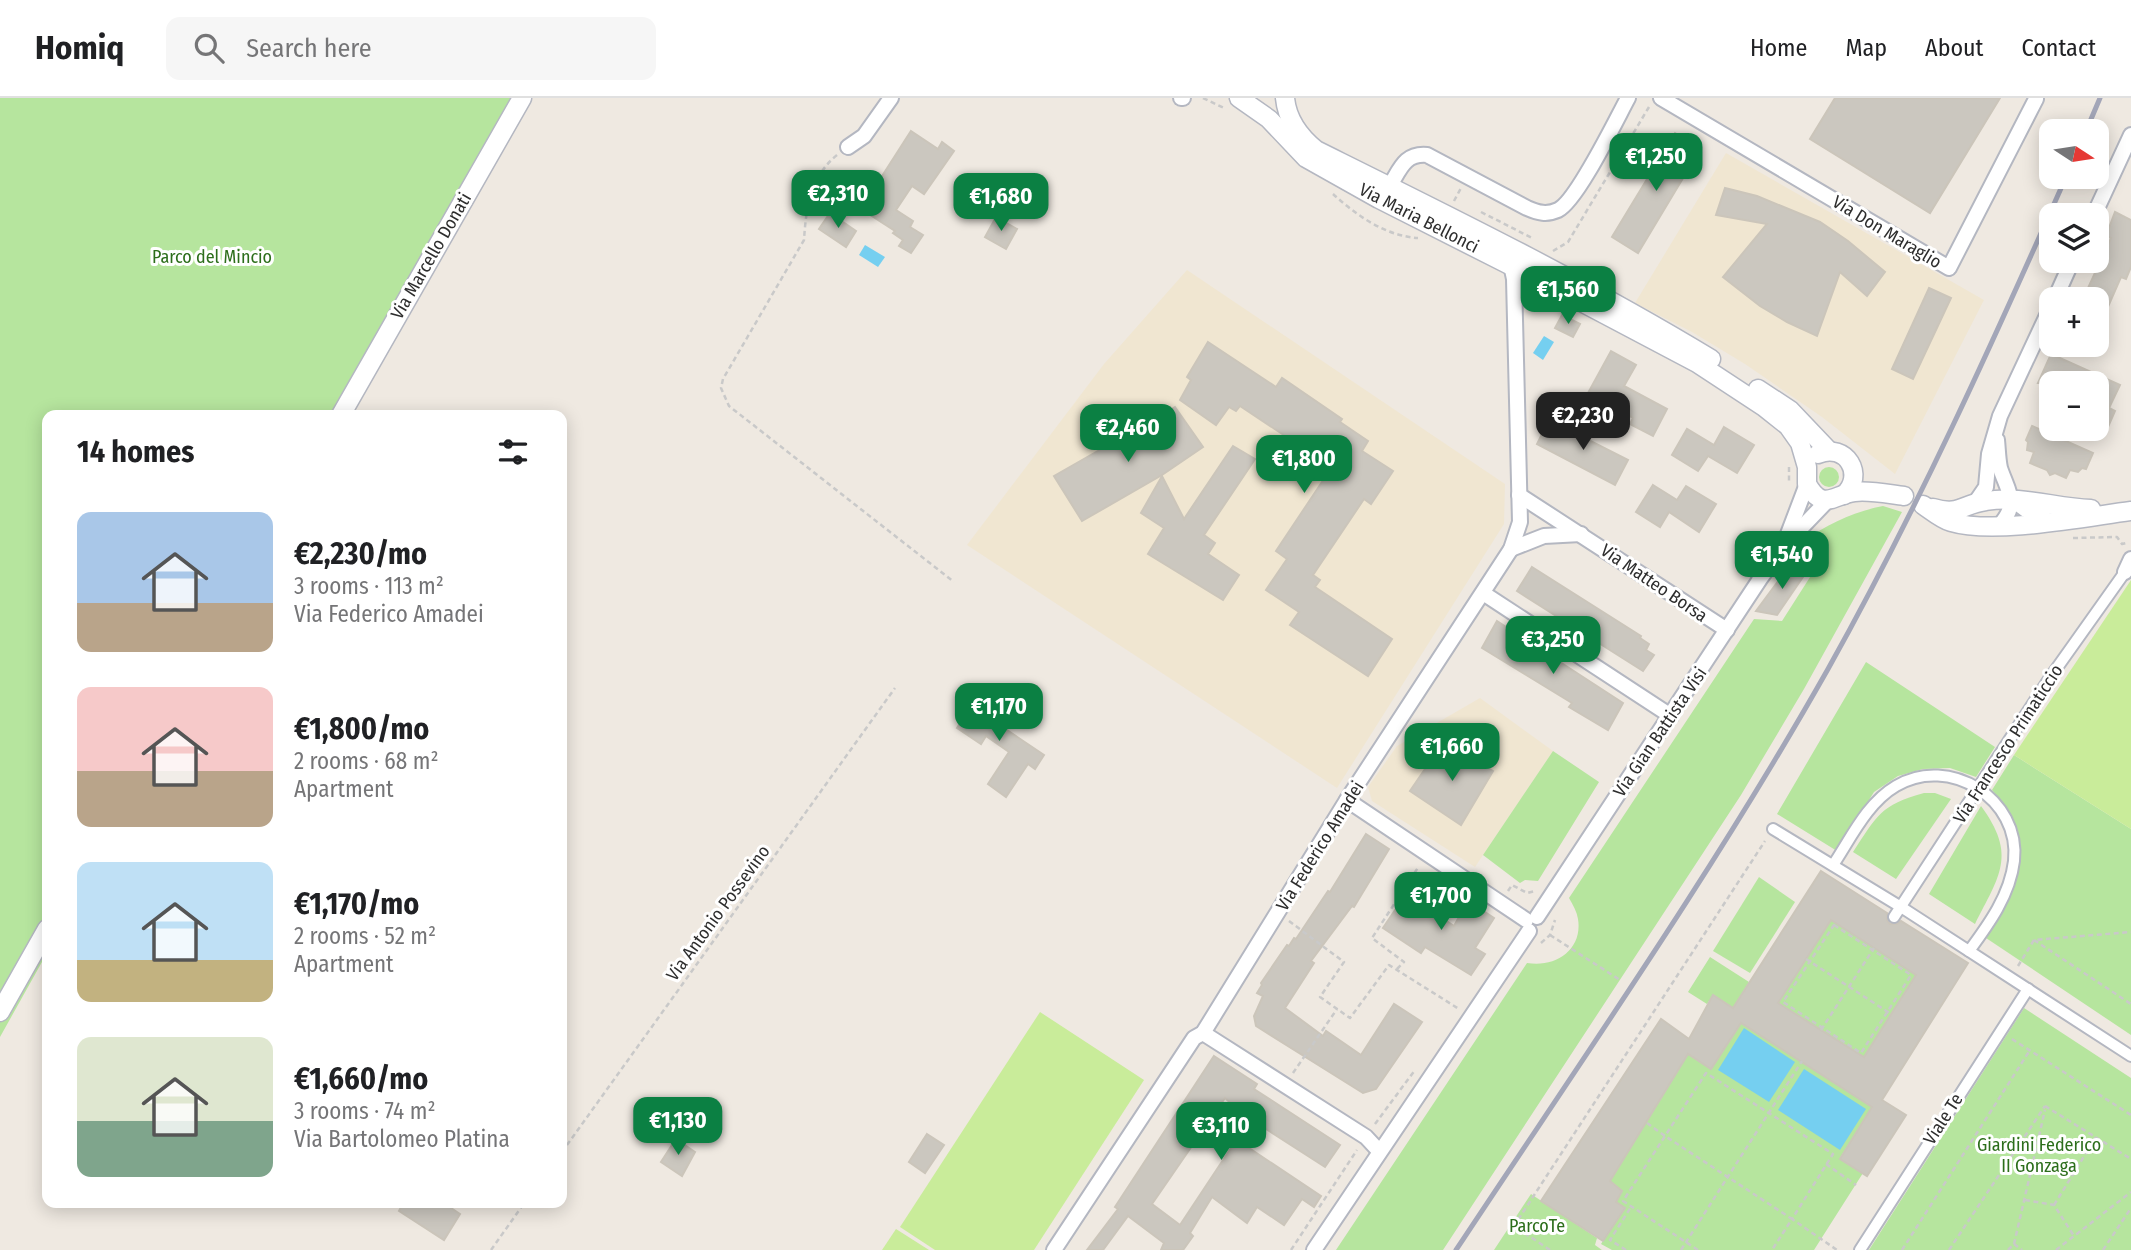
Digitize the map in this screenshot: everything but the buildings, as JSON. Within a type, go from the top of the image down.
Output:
[{"type":"street","name":"Via Marcello Donati","points":[[344,410],[522,98]]},
{"type":"street","points":[[848,147],[864,136],[891,98]]},
{"type":"street","name":"Via Maria Bellonci","points":[[1239,98],[1269,119],[1306,158],[1379,200],[1697,363],[1764,407],[1788,426],[1800,443],[1798,476]]},
{"type":"street","name":"Via Maria Bellonci","points":[[1285,98],[1293,123],[1302,139],[1316,150],[1389,187],[1474,220],[1657,327],[1733,372],[1790,411],[1829,451],[1842,454],[1849,460],[1854,471],[1904,496],[1853,492],[1836,498]]},
{"type":"street","points":[[1389,187],[1408,157],[1415,154],[1427,155],[1542,214],[1560,209],[1575,193],[1628,98]]},
{"type":"street","name":"Via Don Maraglio","points":[[1661,98],[1949,268],[2036,99]]},
{"type":"street","points":[[2100,203],[2131,135]]},
{"type":"street","points":[[1474,220],[1484,243],[1507,255],[1512,267]]},
{"type":"street","name":"Via Federico Amadei","points":[[1054,1250],[1194,1038],[1203,1033],[1347,800],[1511,549],[1520,522],[1512,267]]},
{"type":"street","points":[[1975,503],[1982,495],[1988,477],[1989,454],[1996,428],[2039,333]]},
{"type":"street","points":[[1996,428],[1999,465],[2010,493],[2026,509],[2052,522]]},
{"type":"street","points":[[1829,451],[1817,454],[1798,476],[1816,496],[1836,498],[1853,484],[1854,471]]},
{"type":"street","name":"Via Gian Battista Visi","points":[[1783,547],[1798,476]]},
{"type":"street","points":[[1988,477],[1996,490],[2038,503],[2085,509],[2131,510]]},
{"type":"street","points":[[2010,493],[1954,512],[1923,505],[1952,523],[1970,526],[2052,522],[2131,510]]},
{"type":"street","points":[[1999,526],[2006,518],[2010,493]]},
{"type":"street","name":"Via Matteo Borsa","points":[[1519,495],[1727,630]]},
{"type":"street","name":"Via Gian Battista Visi","points":[[1314,1250],[1760,579],[1783,547],[1836,498]]},
{"type":"street","name":"Via Matteo Borsa","points":[[1511,549],[1544,536],[1581,534]]},
{"type":"street","name":"Via Francesco Primaticcio","points":[[1898,912],[2049,679],[2128,566]]},
{"type":"street","points":[[1483,593],[1671,716]]},
{"type":"street","points":[[1833,865],[1871,808],[1897,785],[1914,779],[1944,775],[1980,787],[2004,816],[2014,845],[2014,859],[2003,900],[1969,951]]},
{"type":"street","points":[[1347,800],[1531,923]]},
{"type":"street","points":[[1773,829],[1833,865],[1898,912],[1969,951],[2131,1056]]},
{"type":"street","points":[[0,1012],[42,938]]},
{"type":"street","name":"Viale Te","points":[[1860,1250],[2028,989]]},
{"type":"street","points":[[1203,1033],[1366,1137],[1379,1151]]},
{"type":"lane","points":[[1748,570],[1760,579]]},
{"type":"path","points":[[1545,251],[1555,251],[1568,242],[1654,98]]},
{"type":"path","points":[[848,147],[825,165],[813,185],[805,216],[804,240],[723,380],[721,388],[729,407],[954,582]]},
{"type":"path","points":[[1449,211],[1467,176]]},
{"type":"path","points":[[1474,220],[1487,213],[1533,238],[1540,247]]},
{"type":"path","name":"Via Antonio Possevino","points":[[567,1145],[895,688]]},
{"type":"path","points":[[1550,1250],[1514,1226],[1773,829]]},
{"type":"path","points":[[1397,969],[1404,962],[1372,938],[1427,853]]},
{"type":"path","points":[[1278,913],[1344,962],[1320,997],[1349,1018],[1389,965],[1460,1009]]},
{"type":"path","points":[[1834,925],[1873,949],[1911,975],[1861,1053],[1783,1002],[1808,960],[1834,925]]},
{"type":"path","points":[[2034,940],[2131,932]]},
{"type":"path","points":[[1550,935],[1620,980]]},
{"type":"path","points":[[2010,977],[2034,940]]},
{"type":"path","points":[[2034,940],[2131,1004]]},
{"type":"path","points":[[1822,1029],[1873,949]]},
{"type":"path","points":[[1808,960],[1889,1013]]},
{"type":"path","points":[[1284,1085],[1337,1009]]},
{"type":"path","points":[[2000,1031],[2131,1115]]},
{"type":"path","points":[[1902,1250],[2030,1050]]},
{"type":"path","points":[[1681,1250],[1801,1061]]},
{"type":"path","points":[[1698,1250],[1623,1201],[1706,1073],[1833,1154],[1772,1250]]},
{"type":"path","points":[[2045,1106],[2131,1159]]},
{"type":"path","points":[[2008,1250],[2014,1244],[2045,1106]]},
{"type":"path","points":[[1951,1249],[2045,1106]]},
{"type":"path","points":[[1647,1123],[1837,1250]]},
{"type":"path","points":[[2054,1205],[2096,1137]]},
{"type":"path","points":[[1826,1164],[1856,1185]]},
{"type":"path","points":[[2056,1250],[2131,1192]]},
{"type":"path","points":[[2025,1200],[2054,1205],[2074,1236]]},
{"type":"path","points":[[1623,1249],[1611,1240],[1632,1207]]},
{"type":"path","points":[[491,1250],[522,1208]]},
{"type":"path","points":[[2103,1250],[2131,1208]]},
{"type":"path","points":[[2014,1244],[2022,1250]]},
{"type":"shaded area","points":[[1726,153],[1984,300],[1895,474],[1822,417],[1745,364],[1692,332],[1635,303]]},
{"type":"shaded area","points":[[1187,270],[1505,484],[1504,524],[1337,788],[967,545],[1104,364]]},
{"type":"shaded area","points":[[1480,698],[1553,751],[1475,867],[1372,801],[1368,787],[1397,746]]},
{"type":"green space","name":"Parco del Mincio","points":[[0,98],[531,98],[355,410],[42,410],[42,962],[0,1037]]},
{"type":"green space","points":[[1829,467],[1836,470],[1839,477],[1836,484],[1829,487],[1822,484],[1819,477],[1822,470]]},
{"type":"green space","points":[[1883,506],[1902,512],[1804,689],[1741,795],[1443,1250],[1336,1250],[1527,963],[1547,963],[1571,948],[1576,940],[1578,919],[1569,898],[1754,619],[1782,621],[1826,552],[1803,541],[1841,519]]},
{"type":"green space","points":[[2131,580],[2131,829],[2014,755]]},
{"type":"green space","points":[[1866,662],[1995,747],[1976,777],[1950,768],[1923,769],[1898,776],[1874,792],[1837,851],[1777,814]]},
{"type":"green space","points":[[1553,751],[1599,782],[1538,881],[1525,880],[1520,883],[1483,855]]},
{"type":"green space","points":[[2014,755],[2131,829],[2131,1035],[1986,938],[2010,897],[2019,868],[2019,837],[2014,821],[1992,790]]},
{"type":"green space","points":[[1924,793],[1935,793],[1951,799],[1896,879],[1853,852],[1874,821],[1889,807]]},
{"type":"green space","points":[[1981,806],[1999,838],[2002,852],[2001,865],[1992,892],[1975,924],[1929,894]]},
{"type":"green space","points":[[1759,877],[1795,902],[1750,973],[1713,951]]},
{"type":"green space","points":[[1831,920],[1916,975],[1864,1057],[1778,1003]]},
{"type":"green space","points":[[1710,957],[1749,982],[1733,1008],[1713,995],[1707,1004],[1688,992]]},
{"type":"green space","name":"Giardini Federico II Gonzaga","points":[[2024,1008],[2131,1078],[2131,1250],[1869,1250]]},
{"type":"green space","points":[[1040,1012],[1144,1080],[1034,1250],[935,1250],[900,1227]]},
{"type":"green space","points":[[1741,1023],[1872,1107],[1840,1158],[1863,1173],[1814,1250],[1612,1250],[1601,1244],[1624,1208],[1616,1202],[1622,1191],[1610,1181],[1688,1054],[1711,1069]]},
{"type":"green space","name":"ParcoTe","points":[[1531,1194],[1597,1238],[1595,1245],[1602,1250],[1494,1250]]},
{"type":"green space","points":[[896,1229],[929,1250],[882,1250]]},
{"type":"water","points":[[865,245],[885,257],[878,267],[859,255]]},
{"type":"water","points":[[1544,336],[1554,342],[1543,360],[1533,353]]},
{"type":"water","points":[[1744,1028],[1795,1062],[1769,1102],[1718,1070]]},
{"type":"water","points":[[1804,1069],[1866,1109],[1840,1150],[1778,1110]]},
{"type":"railway","points":[[2091,119],[2100,98]]},
{"type":"railway","points":[[1456,1250],[1694,890],[1785,744],[1828,669],[1923,487],[2061,189]]}]
